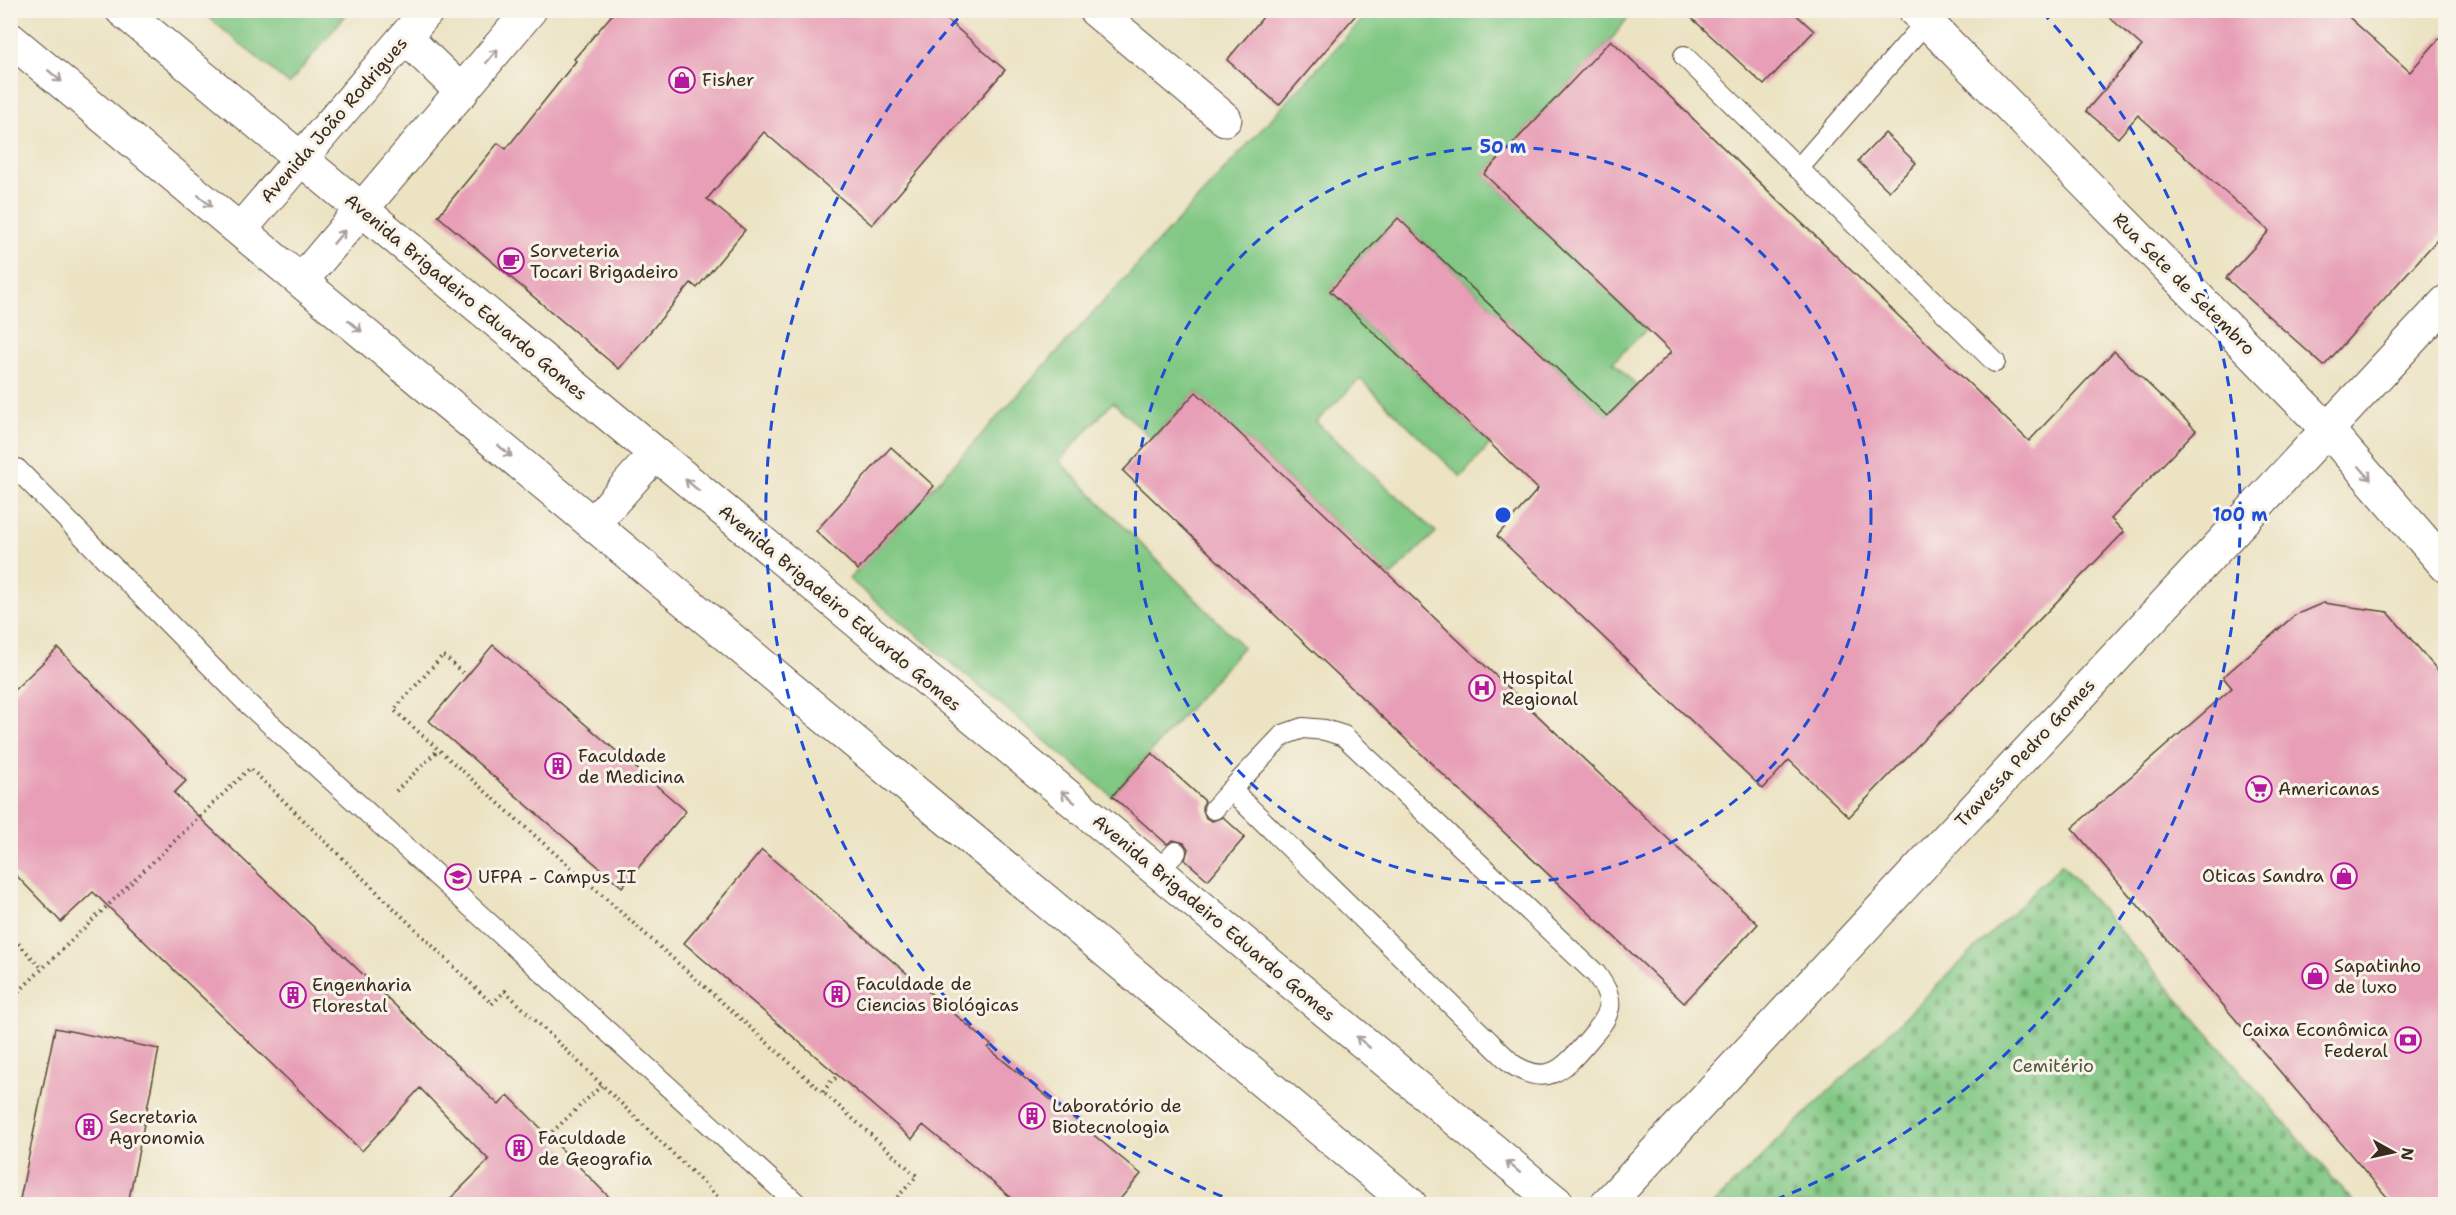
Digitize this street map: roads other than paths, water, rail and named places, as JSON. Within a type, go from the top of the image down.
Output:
[{"type":"street","name":"Avenida Brigadeiro Eduardo Gomes","points":[[122,10],[655,454],[1167,862],[1558,1204]]},
{"type":"street","name":"Avenida João Rodrigues","points":[[240,230],[428,10]]},
{"type":"street","points":[[301,281],[530,10]]},
{"type":"street","points":[[1095,10],[1225,119]]},
{"type":"street","name":"Rua Sete de Setembro","points":[[1920,16],[2327,429],[2445,566]]},
{"type":"street","points":[[405,36],[462,92]]},
{"type":"street","points":[[10,39],[1410,1204]]},
{"type":"street","name":"Travessa Pedro Gomes","points":[[1607,1204],[2445,302]]},
{"type":"street","points":[[593,524],[655,454]]},
{"type":"lane","points":[[1798,169],[1920,16]]},
{"type":"lane","points":[[1684,56],[1995,362]]},
{"type":"lane","points":[[10,469],[17,469],[246,702],[797,1204]]},
{"type":"lane","points":[[1214,809],[1231,790],[1283,735],[1303,728],[1325,730],[1344,736],[1596,974],[1607,989],[1609,1007],[1604,1023],[1562,1070],[1547,1074],[1527,1073],[1512,1064],[1231,790]]},
{"type":"place","name":"Fisher","points":[[682,80]]},
{"type":"place","name":"Sorveteria Tocari Brigadeiro","points":[[511,261]]},
{"type":"place","name":"Hospital Regional","points":[[1482,688]]},
{"type":"place","name":"Faculdade de Medicina","points":[[558,766]]},
{"type":"place","name":"Americanas","points":[[2259,789]]},
{"type":"place","name":"Oticas Sandra","points":[[2344,876]]},
{"type":"place","name":"UFPA - Campus II","points":[[458,877]]},
{"type":"place","name":"Sapatinho de luxo","points":[[2315,976]]},
{"type":"place","name":"Faculdade de Ciencias Biológicas","points":[[837,994]]},
{"type":"place","name":"Engenharia Florestal","points":[[293,995]]},
{"type":"place","name":"Caixa Econômica Federal","points":[[2408,1040]]},
{"type":"place","name":"Laboratório de Biotecnologia","points":[[1032,1116]]},
{"type":"place","name":"Secretaria Agronomia","points":[[89,1127]]},
{"type":"place","name":"Faculdade de Geografia","points":[[519,1148]]},
{"type":"park label","name":"Cemitério","points":[[2053,1066]]}]
